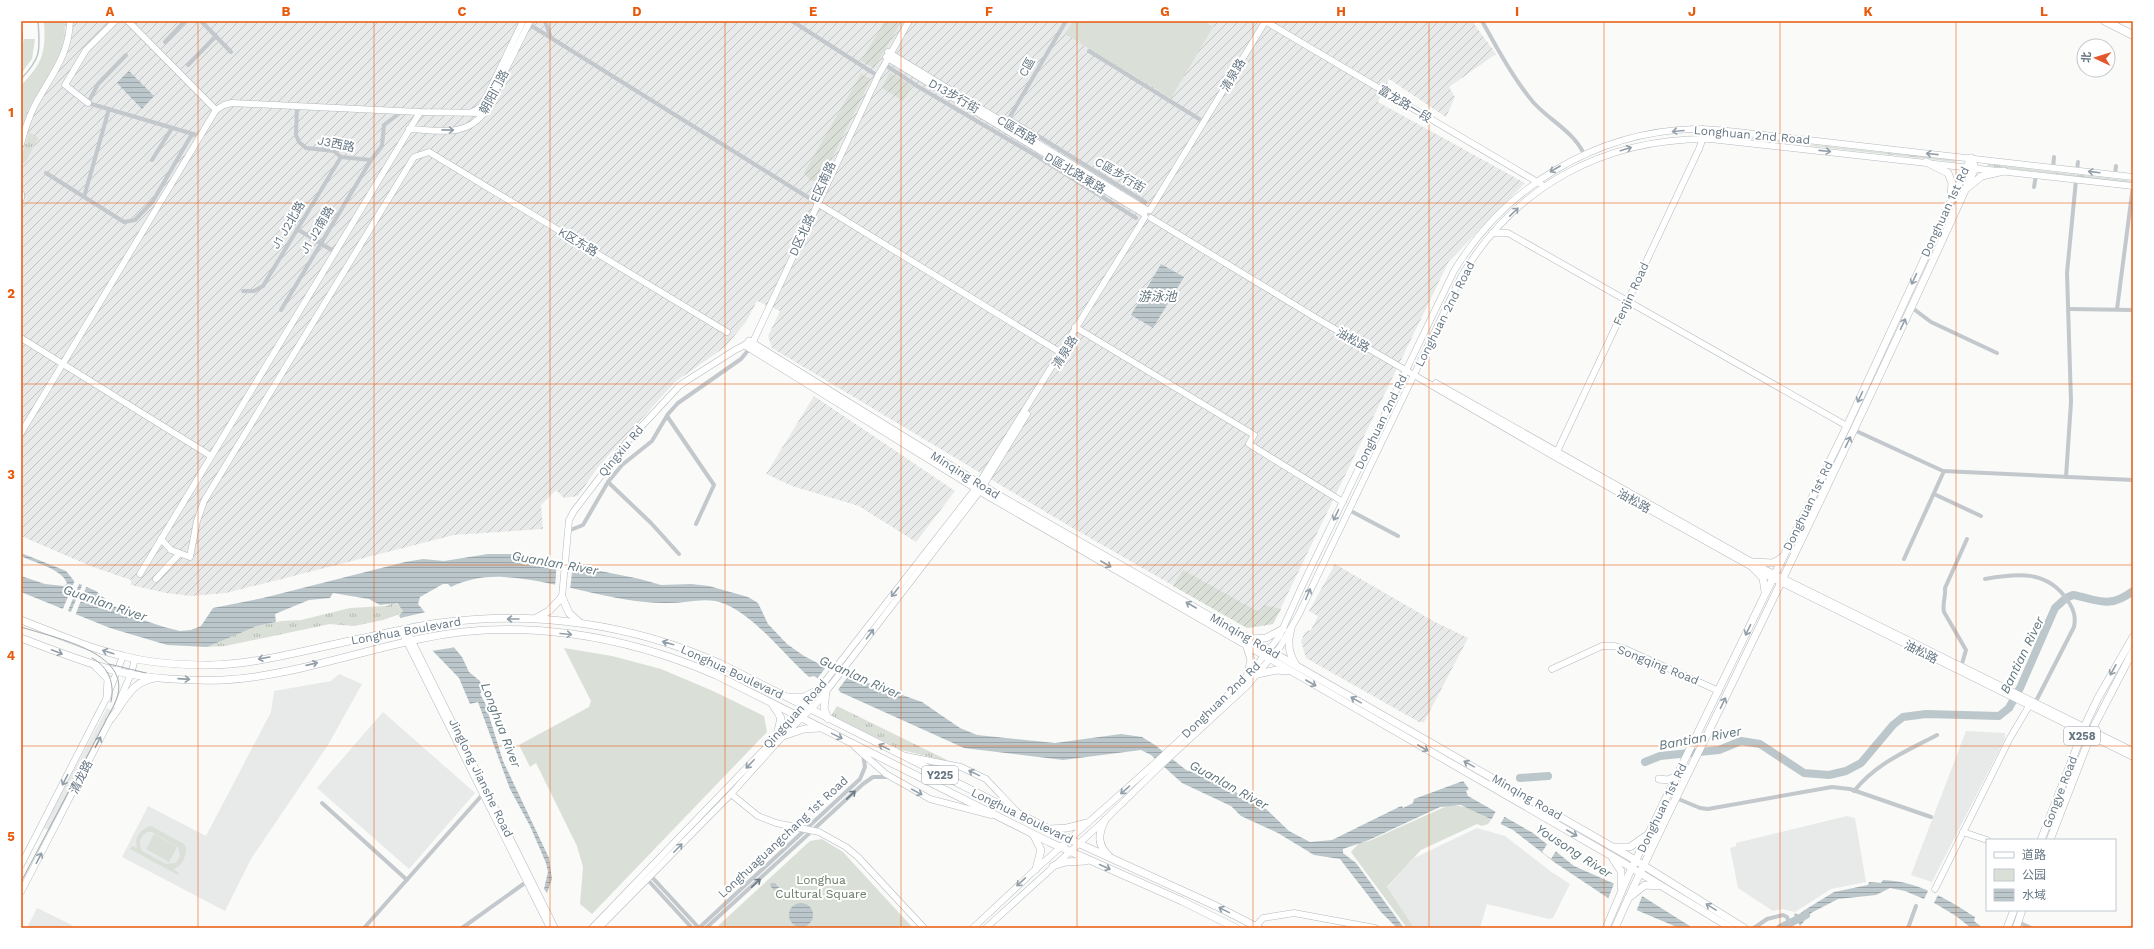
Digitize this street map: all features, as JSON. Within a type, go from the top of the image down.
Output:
[{"type":"highway","points":[[2105,21],[2133,35]]},
{"type":"main road","name":"Donghuan 1st Rd","points":[[1606,928],[1623,884],[1678,776],[1847,426],[1971,158]]},
{"type":"main road","name":"Donghuan 1st Rd","points":[[1615,928],[1628,898],[1635,889],[1643,865],[1690,766],[1706,738],[1854,430],[1911,307],[1975,168],[1971,158]]},
{"type":"main road","points":[[1926,162],[1941,168],[1950,176],[1952,189],[1949,204]]},
{"type":"main road","points":[[1962,195],[1980,178],[2004,171]]},
{"type":"main road","name":"Minqing Road","points":[[749,344],[980,488],[1247,647],[1267,658],[1294,669],[1612,846],[1744,928]]},
{"type":"main road","name":"Minqing Road","points":[[980,488],[1250,639],[1272,652],[1294,669],[1640,872],[1731,928]]},
{"type":"main road","points":[[1753,565],[1773,563],[1784,556]]},
{"type":"main road","points":[[1753,565],[1763,578],[1765,595]]},
{"type":"main road","points":[[534,619],[550,611],[562,598],[569,613],[580,623]]},
{"type":"main road","name":"Longhua Boulevard","points":[[21,620],[123,656],[135,659],[187,664],[224,664],[267,657],[406,629],[453,622],[534,619],[580,623],[612,628],[681,647],[721,664],[1078,844],[1216,906],[1258,927]]},
{"type":"main road","points":[[1250,639],[1266,638],[1282,629]]},
{"type":"main road","points":[[1258,674],[1276,670],[1294,669],[1288,641],[1291,629]]},
{"type":"main road","name":"Longhua Boulevard","points":[[21,638],[87,662],[131,674],[207,680],[273,673],[420,638],[458,633],[482,631],[541,632],[588,636],[619,641],[657,651],[697,666],[1033,834],[1182,901],[1236,928]]},
{"type":"main road","name":"Gongye Road","points":[[2041,839],[2098,698],[2133,636]]},
{"type":"main road","points":[[1247,647],[1251,660],[1247,676]]},
{"type":"main road","name":"Gongye Road","points":[[2050,839],[2092,734],[2113,687],[2133,651]]},
{"type":"main road","points":[[87,662],[98,668],[107,677],[109,686],[107,698]]},
{"type":"main road","points":[[109,721],[134,686],[146,680],[163,677]]},
{"type":"main road","points":[[784,696],[804,697],[823,691],[824,708],[830,720]]},
{"type":"main road","points":[[770,702],[781,718],[780,736],[804,729],[822,728]]},
{"type":"main road","points":[[1659,779],[1668,780],[1678,776]]},
{"type":"main road","points":[[1105,820],[1099,840],[1102,849],[1112,859]]},
{"type":"main road","points":[[1046,828],[1062,829],[1087,823]]},
{"type":"main road","points":[[1612,846],[1622,848],[1634,845],[1643,840],[1652,829]]},
{"type":"main road","points":[[1033,834],[1041,850],[1036,869]]},
{"type":"main road","points":[[1608,854],[1619,867],[1623,884]]},
{"type":"main road","points":[[1053,866],[1071,861],[1092,861]]},
{"type":"main road","points":[[1635,889],[1647,884],[1663,887]]},
{"type":"main road","points":[[2007,928],[2014,911]]},
{"type":"main road","points":[[2017,925],[2022,911]]},
{"type":"street","points":[[21,144],[32,111],[64,55],[70,34],[70,21]]},
{"type":"street","points":[[115,21],[86,50],[65,85],[88,103],[200,136]]},
{"type":"street","points":[[128,21],[216,110]]},
{"type":"street","points":[[165,42],[186,21]]},
{"type":"street","points":[[201,21],[231,52]]},
{"type":"street","points":[[545,21],[552,38]]},
{"type":"street","points":[[792,21],[876,75]]},
{"type":"street","name":"E区南路","points":[[816,202],[876,75],[905,21]]},
{"type":"street","points":[[887,57],[909,21]]},
{"type":"street","name":"C區","points":[[1008,121],[1066,21]]},
{"type":"street","name":"清泉路","points":[[980,488],[1265,21]]},
{"type":"street","name":"富龙路一段","points":[[1265,21],[1544,186]]},
{"type":"street","points":[[1482,21],[1527,94],[1541,110],[1571,134],[1579,143],[1584,154]]},
{"type":"street","points":[[526,22],[1062,353]]},
{"type":"street","name":"朝阳门路","points":[[466,113],[476,111],[486,100],[526,22]]},
{"type":"street","name":"朝阳门路","points":[[409,129],[460,130],[474,124],[484,113],[526,22]]},
{"type":"street","points":[[21,34],[21,39]]},
{"type":"street","points":[[188,65],[216,36]]},
{"type":"street","points":[[1089,51],[1204,122]]},
{"type":"street","points":[[88,103],[98,84],[126,55]]},
{"type":"street","name":"C區西路","points":[[887,57],[1008,121],[1148,214]]},
{"type":"street","name":"D13步行街","points":[[887,57],[917,86],[1136,218]]},
{"type":"street","name":"D區北路東路","points":[[887,57],[1148,214]]},
{"type":"street","points":[[21,433],[216,110],[224,105],[232,103],[420,112],[484,113]]},
{"type":"street","name":"J3西路","points":[[297,106],[296,135],[299,142],[306,148],[334,151],[341,157],[371,160]]},
{"type":"street","points":[[84,197],[109,109]]},
{"type":"street","points":[[371,160],[382,146],[384,125],[401,111]]},
{"type":"street","points":[[140,574],[420,112]]},
{"type":"street","name":"C區步行街","points":[[1008,121],[1056,147],[1145,202],[1008,121]]},
{"type":"street","points":[[152,160],[172,128]]},
{"type":"street","name":"Longhuan 2nd Road","points":[[1407,369],[1441,296],[1465,253],[1490,222],[1536,181],[1584,154],[1641,136],[1703,130],[1971,158],[2133,177]]},
{"type":"street","name":"Fenjin Road","points":[[1556,454],[1703,139],[1703,130]]},
{"type":"street","points":[[46,173],[124,222],[136,220],[152,201],[192,134]]},
{"type":"street","name":"Longhuan 2nd Road","points":[[1415,373],[1461,278],[1473,258],[1492,234],[1544,186],[1585,164],[1616,152],[1658,142],[1703,139],[1735,141],[2133,186]]},
{"type":"street","name":"K区东路","points":[[179,554],[190,557],[197,520],[204,501],[414,157],[429,152],[727,332]]},
{"type":"street","name":"J1 J2北路","points":[[243,291],[254,291],[263,286],[341,157]]},
{"type":"street","points":[[2053,168],[2054,157]]},
{"type":"street","name":"J1 J2南路","points":[[281,310],[371,160]]},
{"type":"street","points":[[2076,170],[2078,162]]},
{"type":"street","points":[[2115,174],[2116,166]]},
{"type":"street","points":[[2034,187],[2036,175]]},
{"type":"street","points":[[2066,477],[2071,402],[2067,273],[2076,180]]},
{"type":"street","points":[[2117,309],[2133,186]]},
{"type":"street","name":"D区北路","points":[[749,344],[816,202]]},
{"type":"street","name":"油松路","points":[[1148,214],[1407,369],[1753,565],[2092,734],[2133,757]]},
{"type":"street","points":[[1505,221],[1508,233]]},
{"type":"street","points":[[297,229],[335,252]]},
{"type":"street","points":[[1492,234],[1508,233],[1847,426]]},
{"type":"street","points":[[1911,307],[1931,322],[1997,353]]},
{"type":"street","points":[[2069,309],[2133,310]]},
{"type":"street","points":[[1077,328],[1254,435],[1249,444],[1343,502]]},
{"type":"street","points":[[21,338],[211,456]]},
{"type":"street","points":[[568,531],[583,525],[608,482],[622,465],[652,441],[667,416],[684,398],[738,361],[749,344]]},
{"type":"street","name":"Qingxiu Rd","points":[[562,598],[569,520],[574,510],[621,449],[680,385],[749,344]]},
{"type":"street","name":"Donghuan 2nd Rd","points":[[1272,652],[1407,369]]},
{"type":"street","name":"Donghuan 2nd Rd","points":[[1176,748],[1247,676],[1267,658],[1291,629],[1415,373]]},
{"type":"street","points":[[667,416],[714,484],[696,524]]},
{"type":"street","points":[[1854,430],[1944,471],[2133,480]]},
{"type":"street","points":[[1904,559],[1944,471]]},
{"type":"street","points":[[608,482],[651,523],[679,554]]},
{"type":"street","name":"Qingquan Road","points":[[823,691],[840,662],[980,488]]},
{"type":"street","name":"Qingquan Road","points":[[592,928],[808,709],[847,665],[980,488]]},
{"type":"street","points":[[1934,494],[1981,516]]},
{"type":"street","points":[[1349,510],[1398,536]]},
{"type":"street","points":[[1961,666],[1966,650],[1944,612],[1943,606],[1947,593],[1946,585],[1967,539]]},
{"type":"street","points":[[156,579],[179,554],[171,550],[161,540]]},
{"type":"street","points":[[1935,889],[2010,738],[2074,627],[2075,620],[2072,607],[2061,590],[2055,585],[2035,577],[2010,575],[1985,580]]},
{"type":"street","name":"油松路","points":[[1782,580],[1961,666],[2007,692]]},
{"type":"street","name":"Jinglong Jianshe Road","points":[[406,629],[409,641],[483,794],[555,928]]},
{"type":"street","name":"Jinglong Jianshe Road","points":[[409,641],[528,880],[550,928]]},
{"type":"street","name":"Songqing Road","points":[[1552,669],[1596,648],[1610,646],[1625,650],[1719,690]]},
{"type":"street","name":"清龙路","points":[[21,865],[107,698],[123,656]]},
{"type":"street","name":"Donghuan 2nd Rd","points":[[973,928],[1069,839],[1156,766],[1258,674],[1267,658]]},
{"type":"street","name":"清龙路","points":[[21,892],[109,721],[131,674],[135,659]]},
{"type":"street","name":"油松路","points":[[2092,734],[2133,751]]},
{"type":"street","points":[[1854,791],[1871,772],[1880,765],[1937,735]]},
{"type":"street","name":"Qingquan Road","points":[[599,928],[731,794],[780,736]]},
{"type":"street","points":[[852,743],[891,778],[937,802],[1000,817]]},
{"type":"street","name":"Longhuaguangchang 1st Road","points":[[706,928],[811,829],[860,779],[865,767],[862,753]]},
{"type":"street","points":[[899,754],[961,767],[986,779],[1021,815]]},
{"type":"street","name":"Donghuan 2nd Rd","points":[[986,928],[1105,820],[1156,766]]},
{"type":"street","name":"Longhuaguangchang 1st Road","points":[[699,928],[869,779],[879,776],[891,778]]},
{"type":"street","points":[[1676,798],[1700,808],[1708,809],[1832,787],[1854,791],[1931,817]]},
{"type":"street","points":[[364,928],[483,794]]},
{"type":"street","points":[[731,794],[751,812],[766,820],[811,829],[825,834],[854,853],[924,928]]},
{"type":"street","points":[[322,803],[407,880]]},
{"type":"street","points":[[1963,832],[1986,840]]},
{"type":"street","points":[[648,877],[692,928]]},
{"type":"street","points":[[648,877],[699,928]]},
{"type":"street","points":[[462,928],[528,880]]},
{"type":"street","points":[[1908,928],[1916,906]]},
{"type":"street","points":[[1258,927],[1262,918],[1294,913],[1375,928]]},
{"type":"street","points":[[1754,928],[1772,917],[1783,915],[1787,918],[1792,928]]},
{"type":"street","points":[[2017,925],[2031,928]]},
{"type":"shaded area","points":[[56,21],[1472,21],[1496,54],[1449,87],[1455,97],[1446,117],[1389,79],[1378,102],[1525,183],[1449,261],[1273,624],[1247,628],[1064,523],[772,348],[768,336],[780,311],[757,301],[746,322],[725,347],[675,382],[598,467],[578,496],[564,498],[556,490],[541,505],[543,529],[454,535],[226,593],[191,596],[166,593],[131,585],[131,580],[93,567],[21,536],[21,102],[54,53]]},
{"type":"shaded area","points":[[814,396],[955,491],[916,542],[859,506],[792,486],[766,474]]},
{"type":"shaded area","points":[[1335,564],[1435,622],[1468,638],[1424,722],[1419,722],[1306,658],[1301,641],[1305,632],[1311,630],[1318,616],[1309,611]]},
{"type":"shaded area","points":[[339,674],[362,684],[328,745],[251,859],[225,911],[122,857],[148,806],[206,836],[271,712],[274,691],[331,681]]},
{"type":"shaded area","points":[[107,708],[112,711],[50,831],[43,828]]},
{"type":"shaded area","points":[[383,712],[475,793],[409,869],[317,788]]},
{"type":"shaded area","points":[[1966,731],[2005,733],[2005,739],[1932,882],[1911,875]]},
{"type":"shaded area","points":[[1847,816],[1855,818],[1866,882],[1831,889],[1795,912],[1782,909],[1773,911],[1738,888],[1730,848],[1736,846],[1736,843]]},
{"type":"shaded area","points":[[1477,828],[1505,836],[1553,873],[1570,884],[1553,918],[1549,919],[1487,904],[1480,928],[1414,928],[1387,888],[1414,858]]},
{"type":"shaded area","points":[[37,908],[72,925],[70,928],[27,928]]},
{"type":"green space","points":[[44,21],[65,21],[64,37],[60,53],[49,77],[28,109],[21,132],[21,85],[34,70],[42,56]]},
{"type":"green space","points":[[885,21],[902,21],[874,68],[861,61]]},
{"type":"green space","points":[[1073,21],[1203,21],[1213,27],[1171,98],[1065,34]]},
{"type":"green space","points":[[24,39],[35,39],[32,59],[21,74],[21,48]]},
{"type":"green space","points":[[890,72],[912,86],[903,101],[882,88]]},
{"type":"green space","points":[[861,74],[871,79],[821,180],[817,182],[810,180],[804,173]]},
{"type":"green space","points":[[29,132],[38,138],[25,163],[21,162],[21,159]]},
{"type":"green space","points":[[1714,135],[1955,160],[1955,162]]},
{"type":"green space","points":[[1988,164],[2133,181],[2133,183],[1987,166]]},
{"type":"green space","points":[[1183,570],[1255,610],[1260,611],[1264,605],[1281,609],[1273,624],[1247,628],[1173,586]]},
{"type":"green space","points":[[395,602],[402,609],[403,613],[383,620],[354,626],[330,624],[225,646],[207,647],[257,626],[282,621],[301,620],[350,608],[386,606]]},
{"type":"green space","points":[[564,648],[612,656],[661,669],[713,691],[764,716],[767,732],[592,914],[580,904],[583,867],[577,846],[536,763],[530,767],[519,745],[589,707],[591,701]]},
{"type":"green space","points":[[837,706],[947,760],[902,750],[831,716]]},
{"type":"green space","points":[[1449,805],[1467,807],[1491,820],[1488,824],[1482,826],[1477,824],[1421,850],[1387,887],[1414,928],[1407,928],[1351,852],[1359,843],[1369,841]]},
{"type":"green space","points":[[151,826],[184,844],[186,848],[184,858],[179,866],[173,869],[179,873],[178,875],[130,849],[132,846],[137,848],[137,837],[141,831]],"holes":[[[147,832],[152,832],[178,847],[180,856],[176,863],[166,864],[142,851],[140,845],[141,838]]]},
{"type":"green space","points":[[154,834],[177,847],[169,862],[146,849]]},
{"type":"green space","name":"Longhua Cultural Square","points":[[822,839],[843,852],[913,928],[718,928],[719,925],[810,841]]},
{"type":"water","points":[[129,71],[154,96],[142,109],[117,83]]},
{"type":"water","name":"游泳池","points":[[1161,264],[1184,277],[1153,328],[1131,315]]},
{"type":"water","name":"Guanlan River","points":[[21,553],[66,571],[75,582],[96,591],[111,604],[131,616],[180,631],[191,630],[201,626],[213,608],[263,598],[405,562],[423,559],[444,561],[488,554],[516,554],[640,579],[661,585],[691,584],[709,586],[748,597],[758,603],[768,624],[787,644],[804,656],[829,669],[922,702],[960,728],[977,735],[1055,743],[1121,734],[1142,737],[1155,745],[1186,770],[1208,777],[1266,809],[1289,831],[1310,842],[1332,840],[1399,807],[1402,806],[1403,808],[1413,803],[1414,799],[1463,781],[1469,789],[1466,791],[1468,796],[1533,833],[1574,866],[1642,896],[1693,928],[1679,928],[1608,898],[1554,862],[1513,830],[1461,805],[1440,807],[1369,840],[1343,849],[1343,853],[1356,863],[1404,928],[1397,928],[1381,912],[1340,859],[1314,855],[1278,833],[1241,816],[1231,806],[1182,783],[1151,755],[1141,750],[1063,760],[964,748],[840,692],[814,676],[809,677],[748,618],[725,604],[712,600],[668,603],[627,600],[545,582],[504,577],[477,579],[463,582],[451,587],[448,584],[443,584],[420,597],[418,604],[462,657],[469,672],[480,681],[482,691],[480,694],[485,703],[503,761],[549,858],[552,879],[547,893],[544,889],[548,872],[546,863],[530,826],[510,789],[478,702],[470,704],[459,678],[399,616],[403,611],[397,603],[380,605],[369,599],[333,593],[330,598],[309,600],[275,614],[276,622],[257,626],[207,647],[167,645],[110,628],[21,592],[21,576],[45,584],[64,586],[67,583],[59,573],[47,566],[21,556]]},
{"type":"water","points":[[1883,880],[1896,881],[1920,887],[1932,892],[1975,917],[1974,921],[1983,928],[1971,928],[1956,916],[1936,904],[1905,891],[1890,888],[1876,895],[1838,899],[1811,913],[1800,926],[1794,915],[1795,913],[1799,915],[1834,892],[1868,885],[1869,882],[1881,883]]},
{"type":"water","points":[[771,883],[775,883],[787,897],[784,900],[770,886]]},
{"type":"water","points":[[801,903],[810,906],[813,915],[810,924],[801,927],[792,924],[789,915],[792,906]]},
{"type":"pier","points":[[557,560],[573,563],[570,590],[555,587]]},
{"type":"pier","points":[[75,580],[80,582],[67,613],[62,611]]},
{"type":"pier","points":[[83,583],[87,585],[75,616],[70,614]]},
{"type":"pier","points":[[426,612],[457,647],[431,651],[400,618]]},
{"type":"pier","points":[[827,666],[850,674],[837,691],[816,680]]},
{"type":"pier","points":[[1497,809],[1506,814],[1500,825],[1490,822]]},
{"type":"pier","points":[[1548,843],[1556,851],[1551,859],[1542,852]]},
{"type":"pier","points":[[1615,881],[1643,894],[1636,912],[1608,899]]},
{"type":"pier","points":[[1929,889],[1939,893],[1933,905],[1923,901]]},
{"type":"waterway","points":[[21,79],[33,65],[38,53],[38,21]]},
{"type":"waterway","name":"Bantian River","points":[[1645,762],[1660,756],[1719,750],[1741,741],[1760,744],[1804,773],[1829,775],[1846,771],[1861,763],[1893,725],[1903,717],[1926,714],[1999,716],[2009,708],[2020,688],[2055,608],[2066,598],[2073,595],[2104,602],[2125,597],[2133,591]]},
{"type":"waterway","name":"Bantian River","points":[[1520,778],[1548,776]]},
{"type":"waterway","name":"Yousong River","points":[[1780,928],[1806,915]]},
{"type":"tram line","points":[[21,627],[72,643],[105,660],[115,672],[119,687],[114,705],[21,882]]},
{"type":"tram line","points":[[92,658],[107,671],[112,689],[111,702]]},
{"type":"tram line","points":[[109,664],[146,673]]},
{"type":"water label","name":"Longhua River","points":[[501,725]]}]
